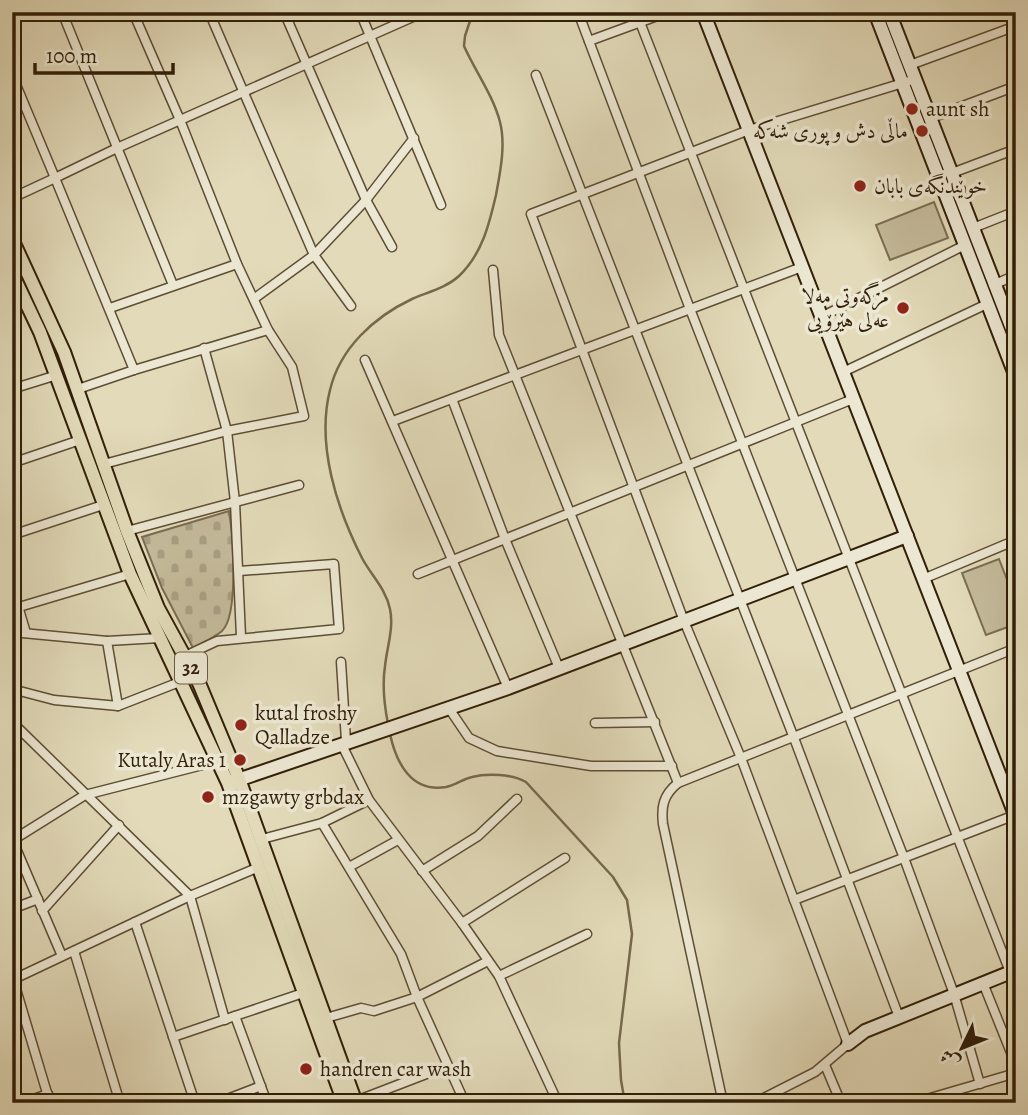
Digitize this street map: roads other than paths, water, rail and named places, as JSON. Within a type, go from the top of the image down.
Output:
[{"type":"main road","name":"32","points":[[12,239],[46,310],[78,389],[127,531],[158,608],[199,683],[303,993],[352,1102]]},
{"type":"main road","name":"32","points":[[12,273],[57,375],[130,574],[218,761],[234,781],[262,839],[326,1018],[352,1102]]},
{"type":"street","points":[[62,12],[173,285]]},
{"type":"street","points":[[104,464],[227,431],[304,416],[292,367],[268,330],[237,264],[180,120],[133,12]]},
{"type":"street","points":[[209,12],[314,255],[351,306]]},
{"type":"street","points":[[284,12],[366,200],[392,247]]},
{"type":"street","points":[[360,12],[441,205]]},
{"type":"street","points":[[12,198],[117,148],[424,12]]},
{"type":"street","points":[[578,12],[794,579],[904,858],[954,994],[980,1084]]},
{"type":"street","points":[[636,12],[957,837],[1013,971],[865,1031],[825,1065],[773,1098],[754,1103]]},
{"type":"street","points":[[589,41],[668,12]]},
{"type":"street","points":[[703,12],[959,671],[1011,789],[1015,816],[794,900]]},
{"type":"street","points":[[875,12],[965,246],[1016,339]]},
{"type":"street","points":[[889,12],[973,228],[988,287]]},
{"type":"street","points":[[910,65],[1016,26]]},
{"type":"street","points":[[12,75],[134,370]]},
{"type":"street","points":[[536,75],[848,880],[898,1017]]},
{"type":"street","points":[[848,1044],[741,758],[684,621],[531,214],[749,130],[916,79]]},
{"type":"street","points":[[931,118],[1016,86]]},
{"type":"street","points":[[255,298],[314,255],[366,200],[414,138]]},
{"type":"street","points":[[952,173],[1016,149]]},
{"type":"street","points":[[973,228],[1016,211]]},
{"type":"street","points":[[821,317],[965,246]]},
{"type":"street","points":[[110,308],[237,264]]},
{"type":"street","points":[[393,421],[802,267]]},
{"type":"street","points":[[493,270],[499,334],[678,783]]},
{"type":"street","points":[[988,287],[1016,275]]},
{"type":"street","points":[[843,372],[994,301]]},
{"type":"street","points":[[994,301],[1015,374]]},
{"type":"street","points":[[78,389],[268,330]]},
{"type":"street","points":[[204,348],[227,431],[235,502],[242,637]]},
{"type":"street","points":[[365,359],[508,688]]},
{"type":"street","points":[[12,389],[57,375]]},
{"type":"street","points":[[452,399],[505,539],[559,668]]},
{"type":"street","points":[[418,574],[853,399]]},
{"type":"street","points":[[12,463],[80,440]]},
{"type":"street","points":[[127,531],[299,485]]},
{"type":"street","points":[[12,535],[103,505]]},
{"type":"street","points":[[234,781],[508,688],[907,536]]},
{"type":"street","points":[[923,579],[1016,540]]},
{"type":"street","points":[[185,656],[217,641],[339,629],[334,565],[239,571]]},
{"type":"street","points":[[19,607],[130,574]]},
{"type":"street","points":[[12,586],[26,633]]},
{"type":"street","points":[[12,632],[107,640],[160,638]]},
{"type":"street","points":[[107,640],[118,706]]},
{"type":"street","points":[[723,1103],[663,824],[663,802],[668,792],[678,783],[1016,648]]},
{"type":"street","points":[[341,662],[344,742],[369,800],[499,976],[558,1103]]},
{"type":"street","points":[[12,689],[54,700],[118,706],[181,681]]},
{"type":"street","points":[[447,707],[469,738],[497,751],[591,766],[672,766]]},
{"type":"street","points":[[12,722],[190,896],[225,1020]]},
{"type":"street","points":[[595,723],[655,722]]},
{"type":"street","points":[[62,956],[13,839],[85,795],[218,761]]},
{"type":"street","points":[[422,871],[478,836],[517,799]]},
{"type":"street","points":[[262,839],[322,823],[369,800]]},
{"type":"street","points":[[322,823],[401,954],[417,997],[465,1103]]},
{"type":"street","points":[[42,911],[119,825]]},
{"type":"street","points":[[349,867],[398,840]]},
{"type":"street","points":[[462,923],[565,858]]},
{"type":"street","points":[[22,1103],[49,1098],[13,979],[190,896],[259,867]]},
{"type":"street","points":[[12,909],[38,899]]},
{"type":"street","points":[[135,922],[195,1103]]},
{"type":"street","points":[[499,976],[587,934]]},
{"type":"street","points":[[74,951],[120,1103]]},
{"type":"street","points":[[326,1018],[361,1008],[374,1011],[417,997],[488,961]]},
{"type":"street","points":[[983,983],[1016,1065]]},
{"type":"street","points":[[173,1037],[303,993]]},
{"type":"street","points":[[235,1016],[267,1103]]},
{"type":"street","points":[[825,1065],[841,1103]]},
{"type":"street","points":[[352,1102],[447,1066]]},
{"type":"street","points":[[913,1103],[1016,1073]]},
{"type":"street","points":[[216,1103],[261,1086]]},
{"type":"waterway","points":[[388,724],[384,681],[391,630],[390,609],[385,595],[362,558],[337,498],[327,454],[326,411],[335,375],[350,347],[360,336],[398,306],[454,280],[474,258],[484,238],[496,195],[502,140],[500,122],[493,102],[464,46],[473,12]]},
{"type":"waterway","points":[[390,734],[401,765],[414,780],[423,785],[446,787],[472,777],[492,775],[514,777],[526,782],[613,877],[627,900],[632,934],[619,1043],[625,1103]]},
{"type":"place","name":"aunt sh","points":[[912,109]]},
{"type":"place","name":"ماڵی دش و پوری شەکە","points":[[922,131]]},
{"type":"place","name":"خوێندنگەی بابان","points":[[860,186]]},
{"type":"place","name":"مزگەوتی مەلا عەلی هێرۆیی","points":[[903,308]]},
{"type":"place","name":"kutal froshy Qalladze","points":[[241,725]]},
{"type":"place","name":"Kutaly Aras 1","points":[[240,760]]},
{"type":"place","name":"mzgawty grbdax","points":[[208,797]]},
{"type":"place","name":"handren car wash","points":[[306,1069]]}]
